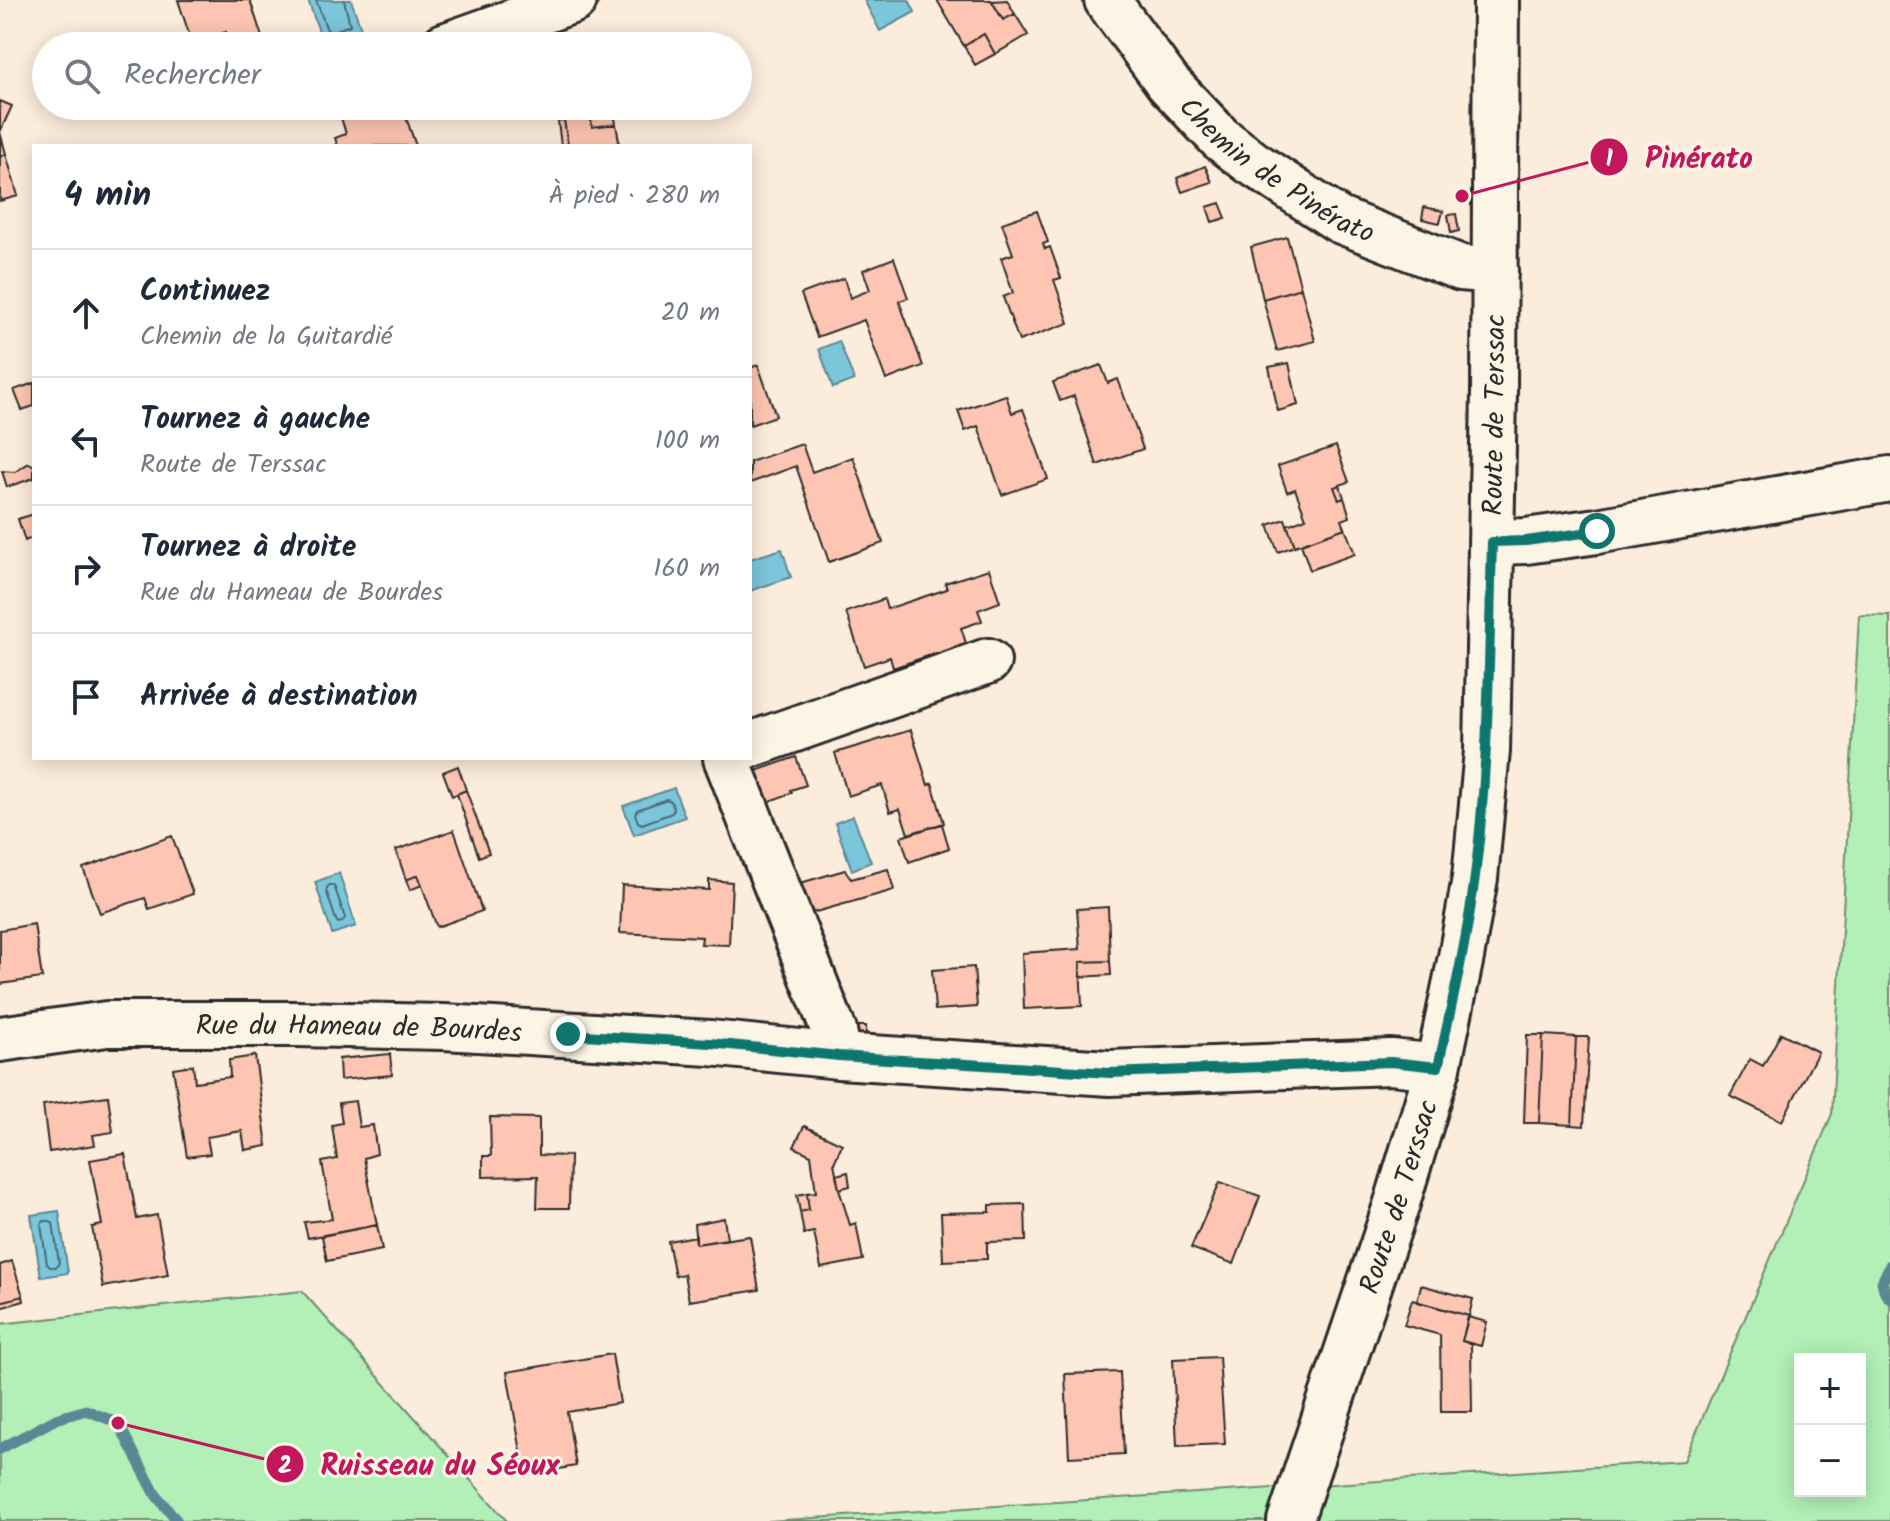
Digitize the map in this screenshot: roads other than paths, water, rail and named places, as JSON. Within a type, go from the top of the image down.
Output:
[{"type":"street","points":[[484,32],[574,0]]},
{"type":"street","name":"Chemin de Pinérato","points":[[1107,0],[1176,92],[1220,138],[1251,162],[1339,220],[1461,268],[1495,271]]},
{"type":"street","name":"Route de Terssac","points":[[1290,1521],[1397,1203],[1438,1067],[1475,878],[1487,751],[1492,542],[1496,0]]},
{"type":"street","points":[[1492,542],[1526,541],[1597,531],[1890,479]]},
{"type":"street","points":[[752,744],[988,661]]},
{"type":"street","points":[[727,760],[834,1031],[839,1056]]},
{"type":"street","name":"Rue du Hameau de Bourdes","points":[[0,1039],[107,1024],[296,1024],[444,1027],[568,1034],[710,1043],[839,1056],[1110,1073],[1391,1062],[1438,1067]]},
{"type":"water","points":[[308,0],[351,0],[362,31],[319,32]]},
{"type":"water","points":[[864,0],[909,0],[915,12],[880,31]]},
{"type":"water","points":[[839,341],[854,380],[833,388],[819,349]]},
{"type":"water","points":[[782,549],[791,577],[752,590],[752,558]]},
{"type":"water","points":[[674,788],[685,817],[634,835],[623,806]]},
{"type":"water","points":[[853,816],[871,862],[852,870],[835,823]]},
{"type":"water","points":[[339,873],[356,926],[332,934],[315,882]]},
{"type":"water","points":[[59,1211],[68,1273],[41,1277],[31,1215]]},
{"type":"waterway","points":[[1890,1265],[1882,1282],[1890,1299]]},
{"type":"waterway","points":[[0,1449],[56,1419],[86,1410],[118,1423],[156,1495],[177,1521]]},
{"type":"place","name":"Pinérato","points":[[1462,196]]},
{"type":"place","name":"Ruisseau du Séoux","points":[[118,1423]]}]
